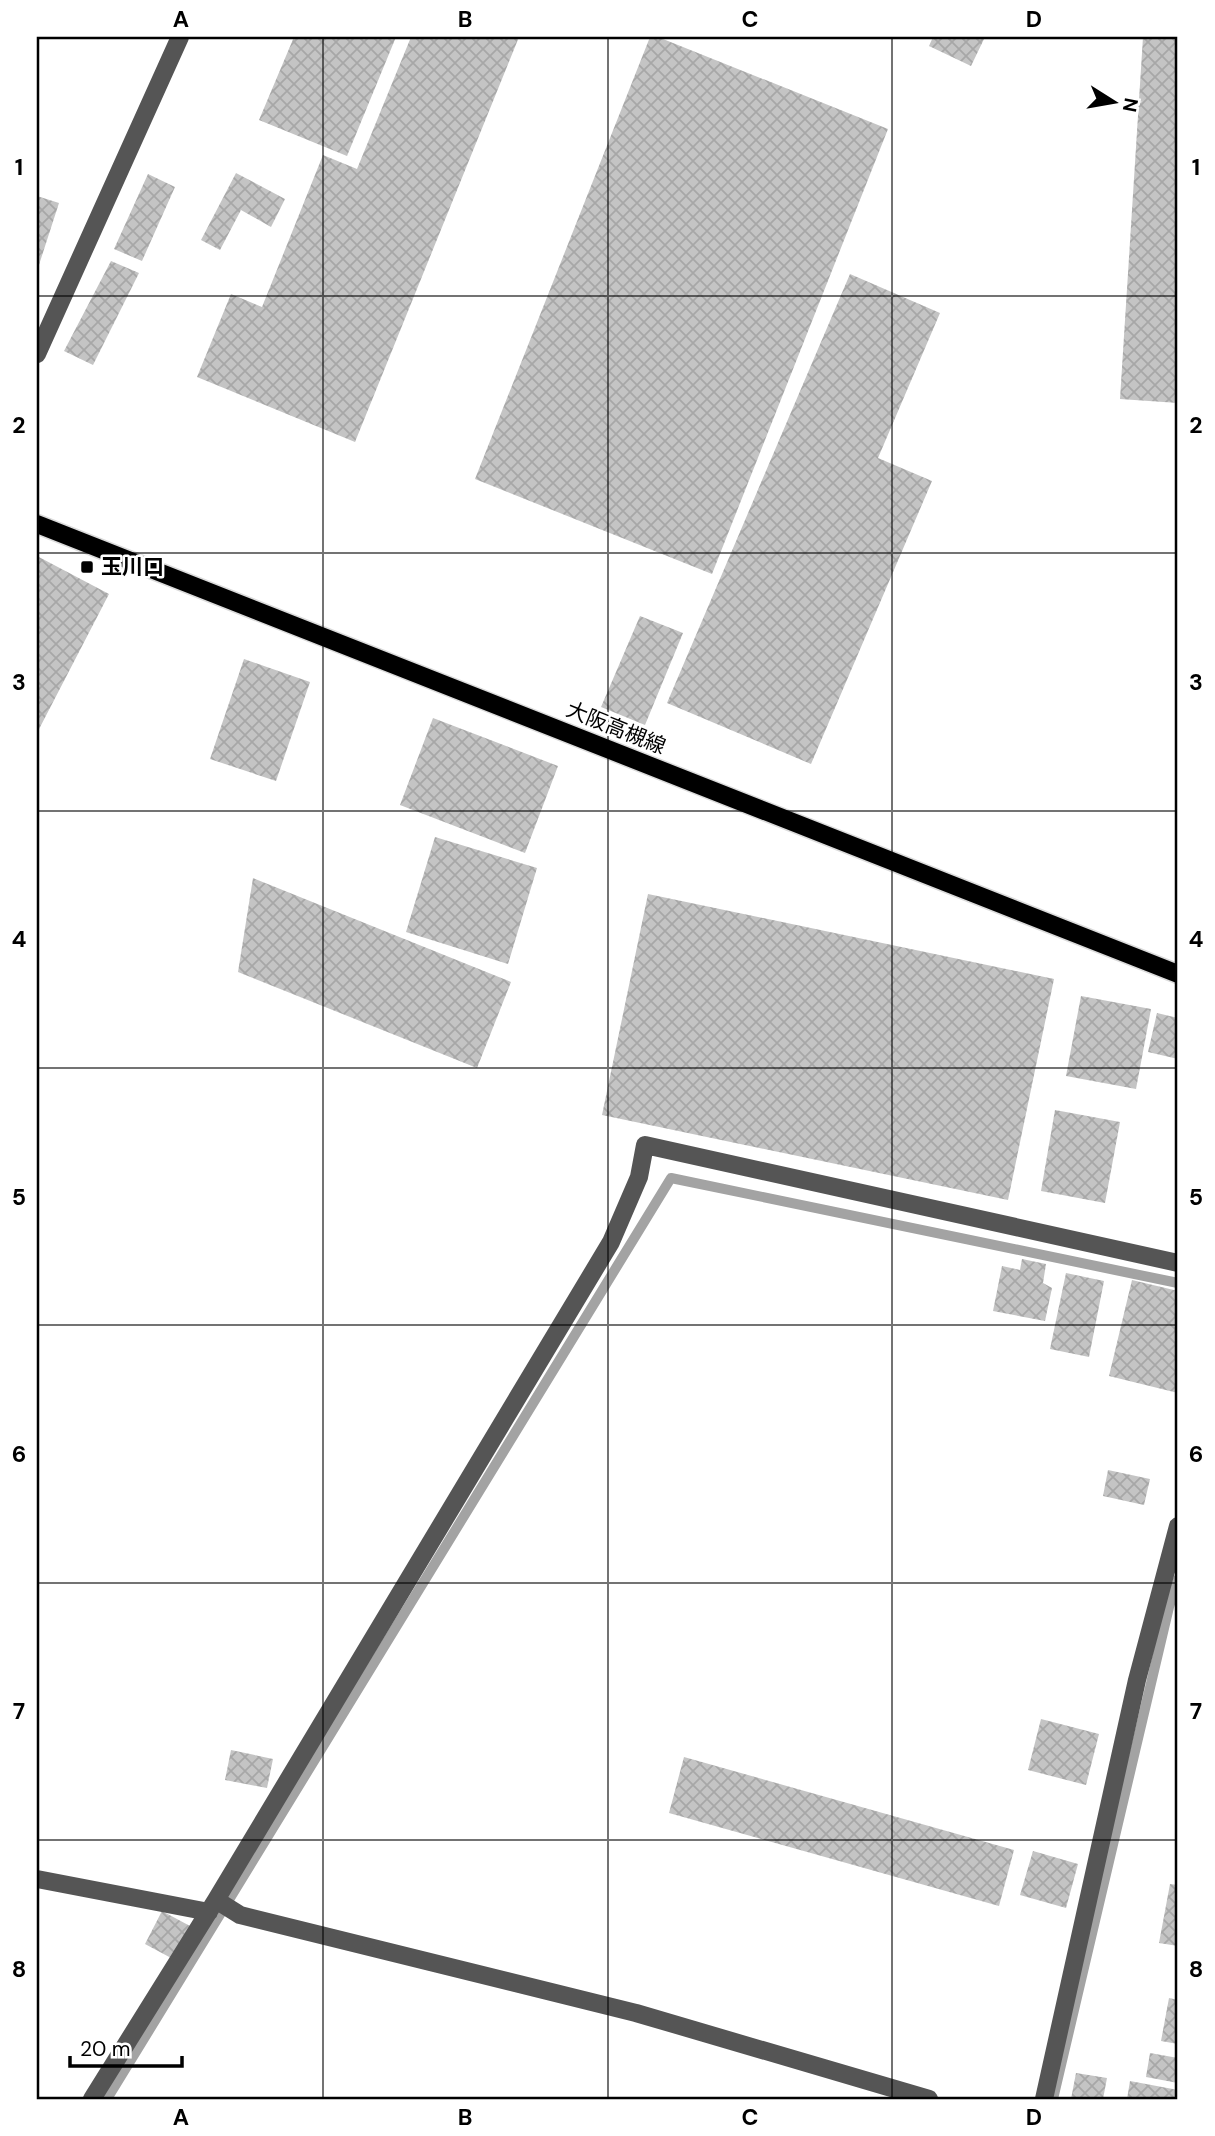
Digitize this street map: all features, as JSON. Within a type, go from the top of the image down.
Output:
[{"type":"main road","name":"大阪高槻線","points":[[37,524],[1178,974]]},
{"type":"street","points":[[37,354],[180,37]]},
{"type":"street","points":[[92,2099],[212,1906],[611,1242],[639,1177],[645,1145],[1178,1263]]},
{"type":"street","points":[[1044,2099],[1137,1680],[1178,1526]]},
{"type":"street","points":[[37,1879],[212,1906],[636,2013],[929,2099]]},
{"type":"building","points":[[294,37],[396,37],[347,156],[259,120]]},
{"type":"building","points":[[411,37],[519,37],[355,442],[197,377],[231,294],[262,307],[323,155],[357,169]]},
{"type":"building","points":[[650,37],[658,37],[888,129],[712,574],[475,479]]},
{"type":"building","points":[[933,37],[985,37],[971,66],[929,46]]},
{"type":"building","points":[[1143,37],[1178,37],[1178,403],[1120,399]]},
{"type":"building","points":[[236,173],[285,199],[271,227],[241,210],[220,250],[201,240]]},
{"type":"building","points":[[148,174],[175,187],[142,261],[114,249]]},
{"type":"building","points":[[37,196],[59,203],[37,271]]},
{"type":"building","points":[[111,261],[139,273],[93,365],[64,351]]},
{"type":"building","points":[[850,274],[940,313],[878,458],[932,481],[811,764],[667,703]]},
{"type":"building","points":[[37,556],[109,594],[37,733]]},
{"type":"building","points":[[640,616],[683,633],[645,725],[601,707]]},
{"type":"building","points":[[244,659],[310,682],[276,781],[210,759]]},
{"type":"building","points":[[433,718],[558,766],[525,853],[400,805]]},
{"type":"building","points":[[435,837],[537,868],[508,964],[406,932]]},
{"type":"building","points":[[253,878],[511,982],[477,1068],[238,972]]},
{"type":"building","points":[[648,894],[1054,979],[1008,1200],[602,1115]]},
{"type":"building","points":[[1081,996],[1151,1009],[1136,1089],[1066,1076]]},
{"type":"building","points":[[1157,1013],[1178,1018],[1178,1059],[1148,1052]]},
{"type":"building","points":[[1055,1110],[1120,1122],[1105,1203],[1041,1191]]},
{"type":"building","points":[[1022,1259],[1046,1264],[1043,1283],[1052,1288],[1045,1321],[993,1311],[1002,1266],[1020,1270]]},
{"type":"building","points":[[1066,1273],[1104,1281],[1089,1357],[1050,1349]]},
{"type":"building","points":[[1132,1280],[1178,1291],[1178,1393],[1109,1376]]},
{"type":"building","points":[[1108,1470],[1150,1479],[1144,1505],[1103,1496]]},
{"type":"building","points":[[1041,1719],[1099,1734],[1086,1785],[1028,1770]]},
{"type":"building","points":[[231,1750],[273,1759],[267,1788],[225,1780]]},
{"type":"building","points":[[684,1757],[1014,1850],[999,1906],[669,1813]]},
{"type":"building","points":[[1033,1851],[1078,1864],[1066,1908],[1020,1895]]},
{"type":"building","points":[[1170,1884],[1178,1885],[1178,1946],[1159,1943]]},
{"type":"building","points":[[162,1911],[190,1926],[173,1959],[145,1944]]},
{"type":"building","points":[[1169,1998],[1178,2000],[1178,2044],[1161,2041]]},
{"type":"building","points":[[1150,2053],[1178,2058],[1178,2083],[1146,2077]]},
{"type":"building","points":[[1076,2073],[1107,2078],[1103,2099],[1071,2099]]},
{"type":"building","points":[[1130,2081],[1178,2090],[1177,2099],[1127,2099]]},
{"type":"waterway","points":[[107,2099],[671,1178],[1178,1283]]},
{"type":"waterway","points":[[1053,2099],[1169,1607],[1178,1579]]},
{"type":"place","name":"玉川口","points":[[87,567]]}]
